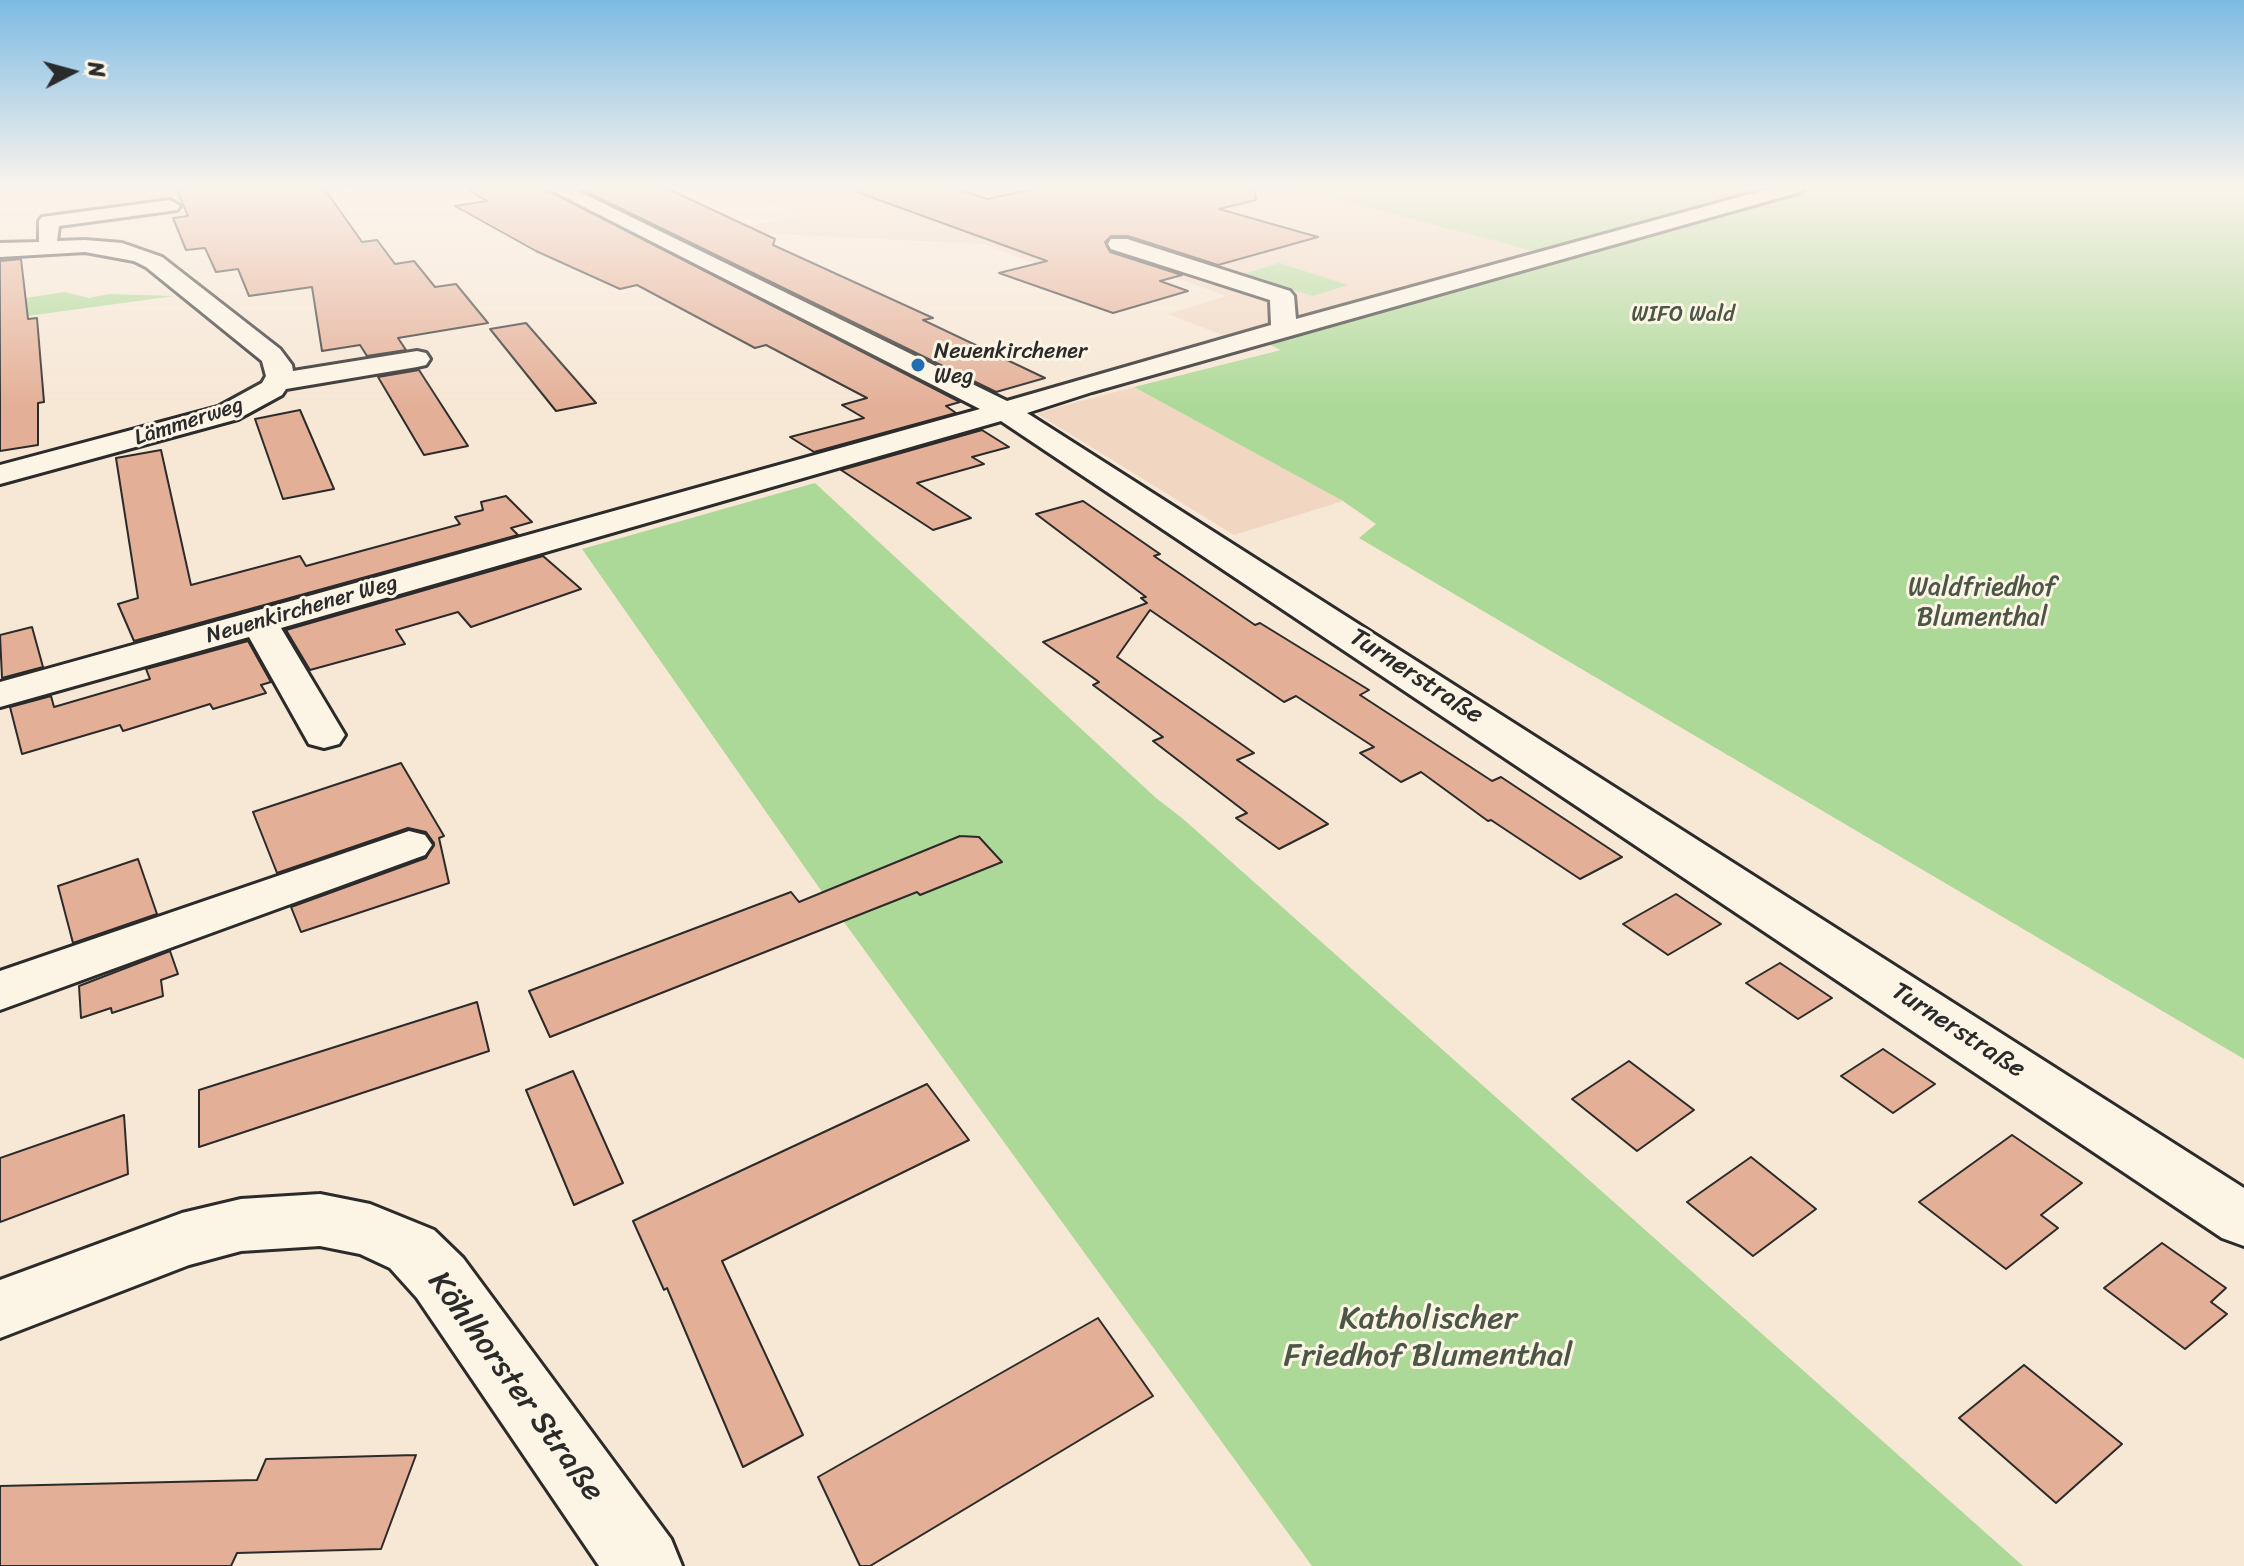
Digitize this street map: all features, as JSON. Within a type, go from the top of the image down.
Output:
[{"type":"street","name":"Lämmerweg","points":[[0,475],[228,413],[263,395],[276,382],[280,376],[279,365],[271,355],[152,261]]},
{"type":"street","name":"Turnerstraße","points":[[704,261],[1003,410],[2244,1220]]},
{"type":"street","points":[[1174,261],[1282,296],[1284,330]]},
{"type":"street","name":"Neuenkirchener Weg","points":[[0,695],[933,433],[1284,330],[1537,261]]},
{"type":"street","points":[[1215,274],[1253,263]]},
{"type":"street","points":[[276,382],[417,359]]},
{"type":"street","points":[[259,622],[324,735]]},
{"type":"street","points":[[0,991],[409,845]]},
{"type":"street","name":"Köhlhorster Straße","points":[[0,1309],[182,1240],[241,1225],[320,1220],[370,1230],[412,1249],[440,1278],[644,1566]]},
{"type":"shaded area","points":[[1028,261],[1522,261],[1290,324],[1273,323],[1225,336],[1168,314],[1227,296],[1154,270],[1094,286]]},
{"type":"shaded area","points":[[1134,387],[1343,501],[1234,535],[1036,413]]},
{"type":"green space","name":"Waldfriedhof Blumenthal","points":[[1564,261],[2244,261],[2244,1059],[1359,538],[1376,524],[1343,501],[1134,387],[1281,350],[1264,342]]},
{"type":"green space","points":[[1279,263],[1348,285],[1313,296],[1244,274]]},
{"type":"green space","points":[[64,292],[89,298],[109,294],[174,296],[13,318],[0,302]]},
{"type":"green space","name":"Katholischer Friedhof Blumenthal","points":[[815,483],[1156,798],[2023,1566],[1312,1566],[820,889],[582,549]]},
{"type":"building","points":[[0,261],[21,261],[28,319],[37,318],[44,402],[38,403],[38,445],[0,451]]},
{"type":"building","points":[[211,261],[393,261],[395,264],[414,261],[435,287],[456,284],[488,323],[398,338],[406,350],[367,356],[360,345],[322,351],[312,287],[249,296],[238,269],[216,272]]},
{"type":"building","points":[[558,261],[686,261],[960,402],[946,406],[956,413],[814,452],[790,437],[864,418],[842,405],[867,398],[766,345],[755,348],[637,285],[620,289]]},
{"type":"building","points":[[728,261],[808,261],[933,318],[923,320],[1045,378],[996,392]]},
{"type":"building","points":[[1047,261],[1138,261],[1182,275],[1160,281],[1188,291],[1113,313],[999,273]]},
{"type":"building","points":[[1206,261],[1232,261],[1218,265]]},
{"type":"building","points":[[526,323],[596,403],[556,411],[490,329]]},
{"type":"building","points":[[419,370],[468,446],[424,455],[378,377]]},
{"type":"building","points":[[300,410],[334,489],[283,499],[255,419]]},
{"type":"building","points":[[982,430],[1009,447],[972,457],[984,464],[917,483],[971,518],[933,530],[841,470]]},
{"type":"building","points":[[161,450],[191,585],[300,556],[306,566],[457,525],[460,524],[455,517],[483,510],[481,502],[506,496],[532,522],[511,528],[518,535],[134,641],[118,604],[138,598],[116,458]]},
{"type":"building","points":[[1083,501],[1160,554],[1154,556],[1255,625],[1260,623],[1369,690],[1360,695],[1492,781],[1501,777],[1622,857],[1580,879],[1491,820],[1488,821],[1421,772],[1401,782],[1360,753],[1374,747],[1296,696],[1284,702],[1150,610],[1117,657],[1254,753],[1237,760],[1328,824],[1279,849],[1236,818],[1247,813],[1153,741],[1163,737],[1093,685],[1099,682],[1043,642],[1147,603],[1141,598],[1146,597],[1036,514]]},
{"type":"building","points":[[543,556],[581,589],[471,627],[458,612],[396,630],[405,644],[310,670],[286,630]]},
{"type":"building","points":[[32,627],[43,667],[2,678],[0,635]]},
{"type":"building","points":[[248,641],[271,682],[261,685],[266,693],[213,709],[210,704],[123,731],[120,725],[22,754],[10,707],[51,696],[54,707],[150,679],[146,669]]},
{"type":"building","points":[[401,763],[444,836],[439,838],[449,883],[301,932],[291,907],[426,858],[434,843],[426,832],[408,828],[277,873],[253,812]]},
{"type":"building","points":[[960,836],[979,837],[1002,862],[920,895],[917,892],[550,1037],[529,991],[791,892],[799,902]]},
{"type":"building","points":[[138,859],[157,914],[73,943],[58,886]]},
{"type":"building","points":[[1676,894],[1721,924],[1668,955],[1623,924]]},
{"type":"building","points":[[170,951],[178,974],[161,980],[163,996],[112,1013],[111,1008],[81,1018],[79,986]]},
{"type":"building","points":[[1780,963],[1832,998],[1798,1019],[1746,983]]},
{"type":"building","points":[[477,1002],[489,1051],[199,1147],[199,1090]]},
{"type":"building","points":[[1883,1049],[1935,1084],[1893,1113],[1841,1076]]},
{"type":"building","points":[[1629,1061],[1694,1110],[1637,1151],[1572,1099]]},
{"type":"building","points":[[573,1071],[623,1183],[574,1205],[526,1090]]},
{"type":"building","points":[[927,1084],[969,1140],[722,1261],[803,1435],[743,1467],[667,1288],[664,1290],[633,1221]]},
{"type":"building","points":[[124,1115],[128,1174],[0,1222],[0,1158]]},
{"type":"building","points":[[2012,1135],[2082,1183],[2041,1215],[2058,1228],[2006,1269],[1919,1202]]},
{"type":"building","points":[[1751,1157],[1816,1209],[1753,1256],[1687,1202]]},
{"type":"building","points":[[2162,1243],[2226,1288],[2211,1302],[2227,1314],[2185,1349],[2104,1288]]},
{"type":"building","points":[[1098,1318],[1153,1396],[870,1566],[860,1566],[818,1477]]},
{"type":"building","points":[[2024,1365],[2122,1444],[2056,1503],[1959,1418]]},
{"type":"building","points":[[416,1455],[381,1549],[237,1553],[231,1566],[0,1566],[0,1486],[257,1480],[266,1459]]},
{"type":"place","name":"Neuenkirchener Weg","points":[[918,365]]},
{"type":"park label","name":"WIFO Wald","points":[[1683,315]]}]
